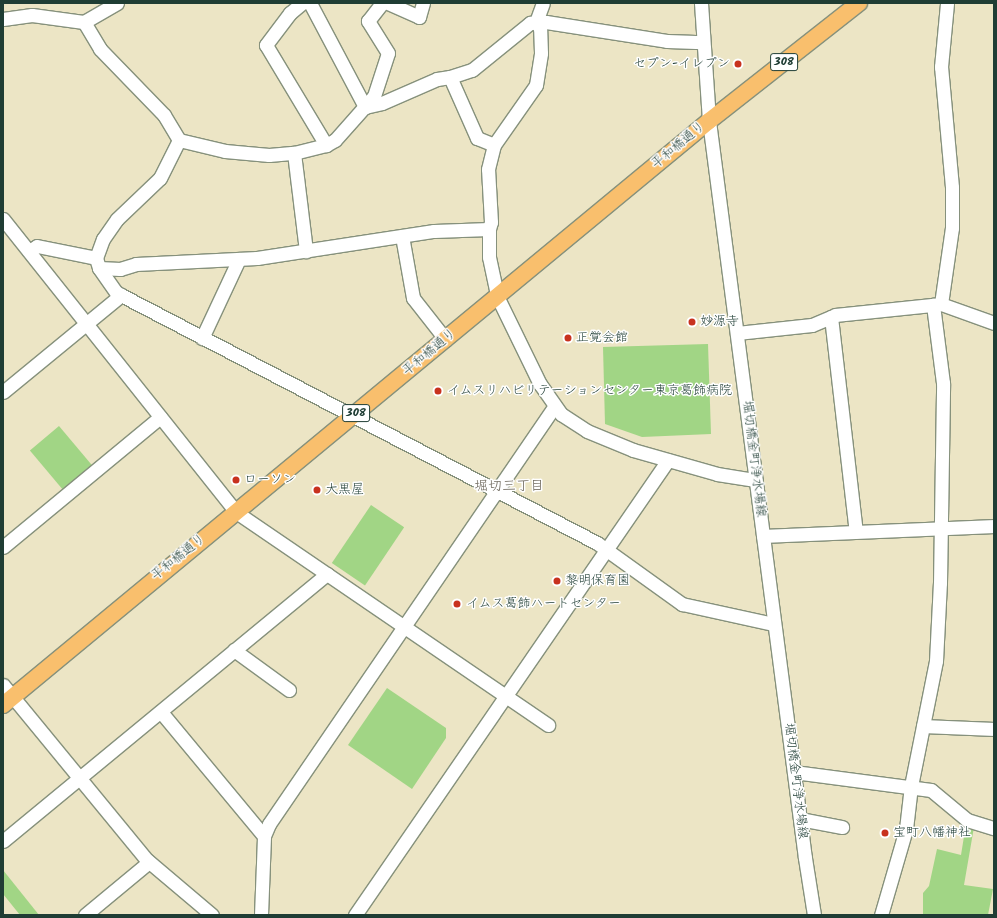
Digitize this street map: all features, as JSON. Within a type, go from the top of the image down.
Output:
[{"type":"main road","name":"平和橋通り","points":[[6,696],[236,512],[446,340],[709,121],[859,3]]},
{"type":"street","points":[[3,19],[32,15],[84,22],[117,3]]},
{"type":"street","points":[[302,3],[290,13],[266,45],[326,145]]},
{"type":"street","points":[[310,3],[365,107]]},
{"type":"street","points":[[84,22],[100,49],[158,109],[179,140],[225,151],[269,155],[294,153],[326,145],[336,140],[374,96],[388,53],[368,21],[382,3]]},
{"type":"street","points":[[388,3],[420,17],[423,3]]},
{"type":"street","points":[[536,22],[544,3]]},
{"type":"street","name":"堀切橋金町浄水場線","points":[[701,3],[709,121],[774,624],[814,915]]},
{"type":"street","points":[[881,915],[906,829],[911,786],[936,661],[941,528],[943,383],[937,305],[952,228],[952,187],[941,67],[947,3]]},
{"type":"street","points":[[365,107],[382,103],[437,79],[450,77],[472,70],[530,23],[536,22],[667,41],[703,42]]},
{"type":"street","points":[[536,22],[540,28],[541,53],[536,85],[494,145],[488,169],[491,222],[489,229],[489,257],[497,296],[554,407],[587,431],[633,450],[717,474],[756,480]]},
{"type":"street","points":[[450,77],[477,138],[494,145]]},
{"type":"street","points":[[179,140],[160,178],[117,219],[103,239],[98,263],[116,292],[121,296],[606,549],[682,604],[774,624]]},
{"type":"street","points":[[294,153],[306,251]]},
{"type":"street","points":[[3,220],[236,512],[548,725]]},
{"type":"street","points":[[29,251],[36,246],[120,269],[136,264],[239,259],[306,251],[434,231],[489,229]]},
{"type":"street","points":[[402,236],[413,298],[446,340]]},
{"type":"street","points":[[202,338],[239,259]]},
{"type":"street","points":[[3,392],[121,296]]},
{"type":"street","points":[[737,333],[812,325],[830,317],[937,305],[994,323]]},
{"type":"street","points":[[830,317],[856,532]]},
{"type":"street","points":[[261,915],[264,836],[269,824],[554,407]]},
{"type":"street","points":[[3,547],[160,417]]},
{"type":"street","points":[[355,915],[668,460]]},
{"type":"street","points":[[763,536],[994,526]]},
{"type":"street","points":[[3,841],[327,574]]},
{"type":"street","points":[[234,650],[289,690]]},
{"type":"street","points":[[6,696],[79,778],[149,862],[212,915]]},
{"type":"street","points":[[161,712],[264,836]]},
{"type":"street","points":[[923,726],[994,729]]},
{"type":"street","points":[[794,772],[911,786],[931,790],[967,820],[994,828]]},
{"type":"street","points":[[800,819],[842,827]]},
{"type":"street","points":[[85,915],[149,862]]},
{"type":"green space","points":[[708,344],[711,434],[642,437],[605,424],[603,347]]},
{"type":"green space","points":[[59,426],[92,466],[63,490],[30,450]]},
{"type":"green space","points":[[371,505],[404,527],[365,585],[332,563]]},
{"type":"green space","points":[[387,688],[446,728],[446,738],[412,789],[348,745]]},
{"type":"green space","points":[[966,824],[974,827],[964,885],[993,889],[988,915],[923,915],[923,893],[929,886],[937,849],[961,855]]},
{"type":"green space","points":[[3,870],[39,915],[20,915],[3,894]]},
{"type":"place","name":"セブン-イレブン","points":[[738,64]]},
{"type":"place","name":"妙源寺","points":[[692,322]]},
{"type":"place","name":"正覚会館","points":[[568,338]]},
{"type":"place","name":"イムスリハビリテーションセンター東京葛飾病院","points":[[438,391]]},
{"type":"place","name":"ローソン","points":[[236,480]]},
{"type":"place","name":"大黒屋","points":[[317,490]]},
{"type":"place","name":"黎明保育園","points":[[557,581]]},
{"type":"place","name":"イムス葛飾ハートセンター","points":[[457,604]]},
{"type":"place","name":"宝町八幡神社","points":[[885,833]]},
{"type":"district","name":"堀切三丁目","points":[[509,486]]}]
